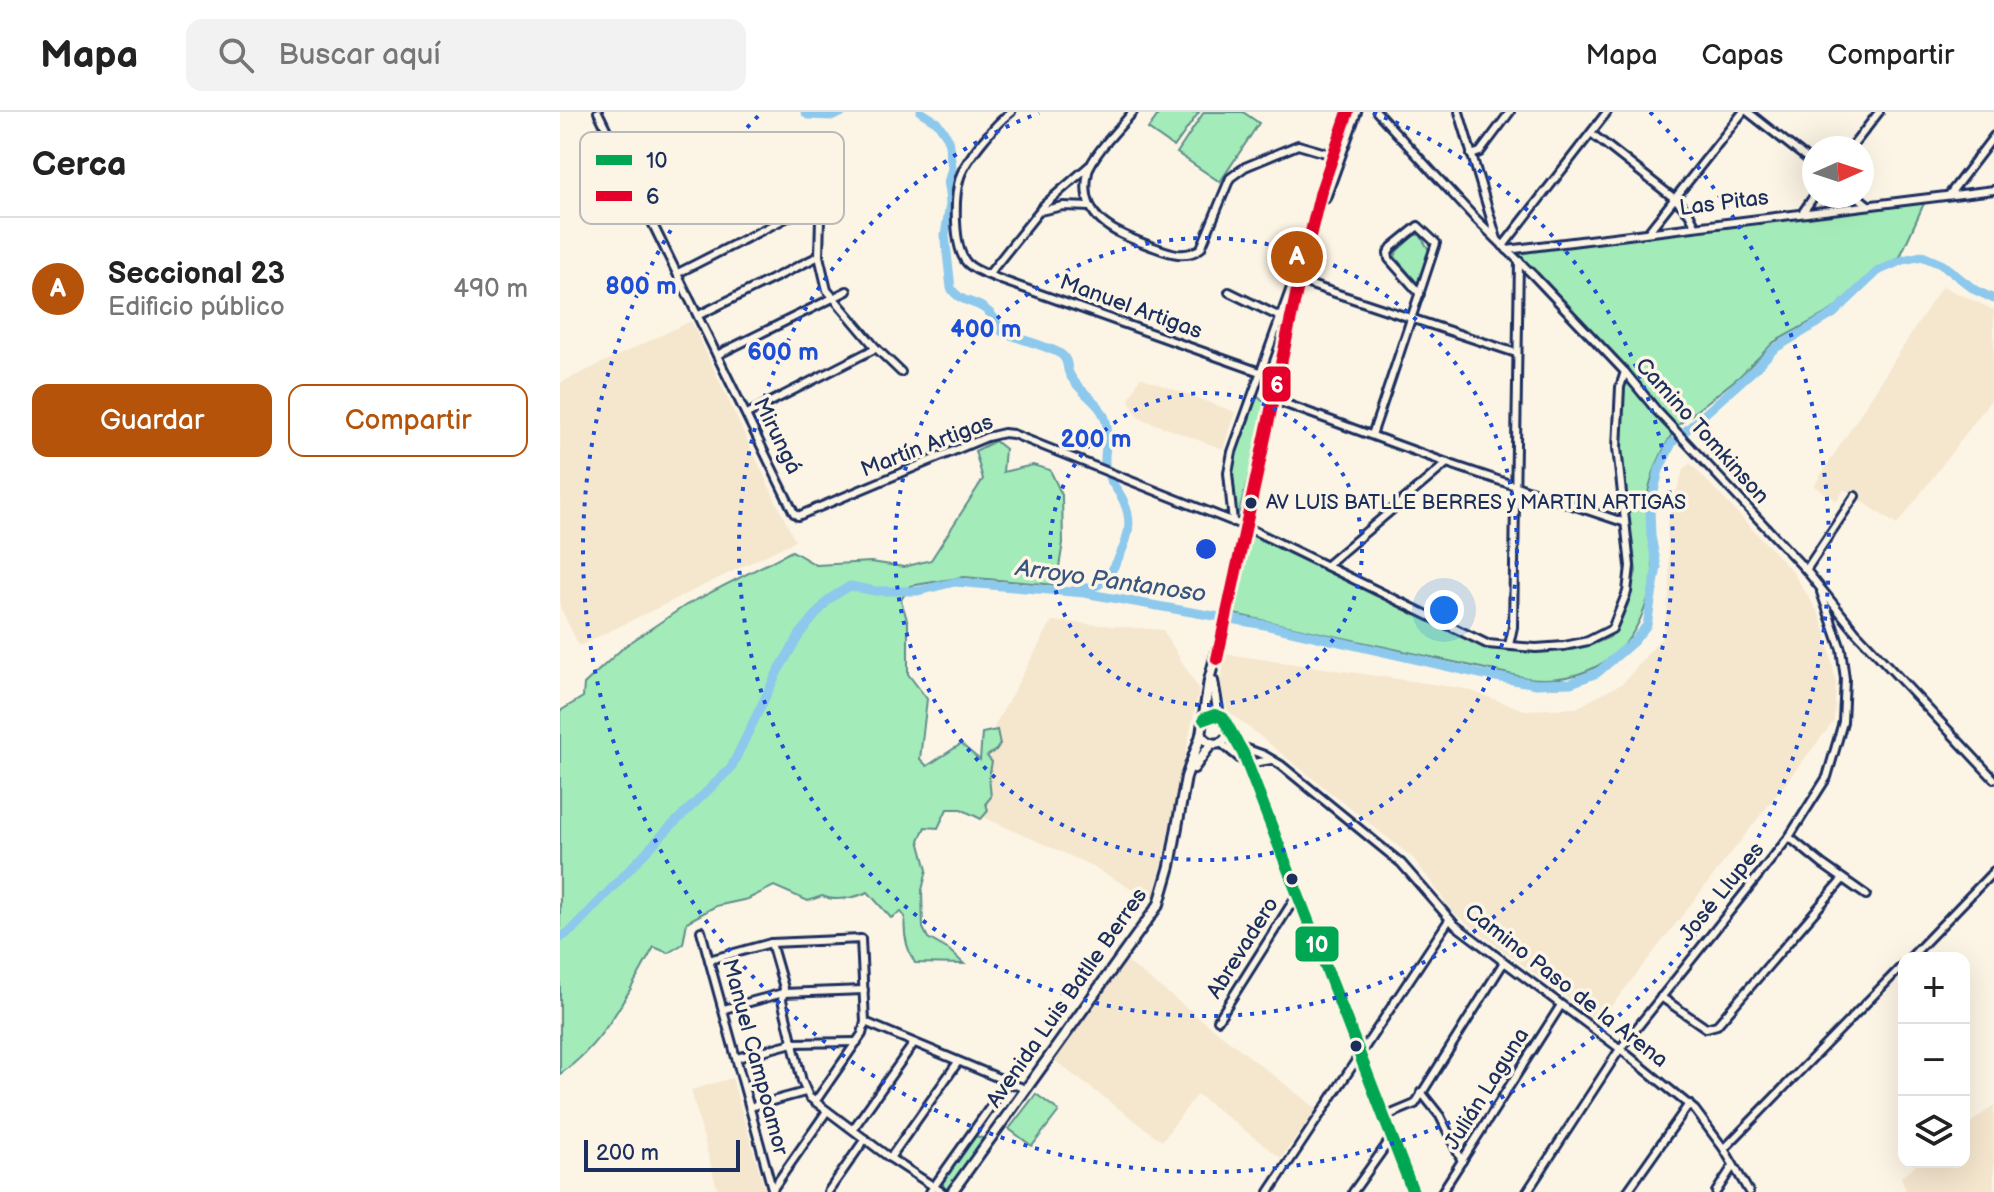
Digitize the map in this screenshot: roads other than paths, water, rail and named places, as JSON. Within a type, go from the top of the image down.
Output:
[{"type":"main road","points":[[1336,156],[1348,134],[1352,112]]},
{"type":"main road","points":[[1220,640],[1213,692],[1219,715],[1229,725],[1229,734],[1216,743],[1201,735],[1200,727],[1204,719],[1209,680],[1308,244],[1352,112]]},
{"type":"main road","points":[[1204,719],[1219,715]]},
{"type":"main road","name":"Avenida Luis Batlle Berres","points":[[952,1192],[1159,904],[1168,874],[1186,777],[1201,735]]},
{"type":"main road","name":"Avenida Luis Batlle Berres","points":[[1181,811],[1196,763],[1216,743]]},
{"type":"street","name":"Mirungá","points":[[598,112],[608,132]]},
{"type":"street","points":[[1011,112],[965,168],[958,187],[957,238],[961,253],[968,264],[989,274],[1040,211],[1090,166],[1133,112]]},
{"type":"street","name":"Camino Tomkinson","points":[[1377,112],[1625,372],[1806,570],[1855,631],[1994,779]]},
{"type":"street","points":[[1459,112],[1497,240]]},
{"type":"street","points":[[1471,155],[1480,152],[1510,112]]},
{"type":"street","points":[[1505,248],[1607,112]]},
{"type":"street","points":[[1649,231],[1746,112],[1802,155]]},
{"type":"street","points":[[1860,136],[1879,112]]},
{"type":"street","points":[[1591,133],[1675,199],[1689,213],[1695,225]]},
{"type":"street","points":[[1949,195],[1994,136]]},
{"type":"street","points":[[1090,166],[1087,188],[1091,207],[1107,228],[1169,252],[1188,254],[1194,253],[1204,243],[1225,185],[1238,171],[1294,146],[1309,146],[1336,156]]},
{"type":"street","name":"Las Pitas","points":[[1874,204],[1994,190]]},
{"type":"street","points":[[1040,211],[1063,206],[1091,207]]},
{"type":"street","points":[[1803,212],[1806,208]]},
{"type":"street","name":"Las Pitas","points":[[1505,248],[1840,208]]},
{"type":"street","name":"Mirungá","points":[[654,224],[798,516]]},
{"type":"street","points":[[678,273],[774,224]]},
{"type":"street","points":[[820,224],[822,276],[833,297],[876,348],[901,372]]},
{"type":"street","points":[[1372,435],[1420,294],[1436,243],[1418,226],[1388,253],[1389,259],[1420,294]]},
{"type":"street","points":[[699,315],[819,256]]},
{"type":"street","points":[[1509,645],[1513,627],[1519,261]]},
{"type":"street","name":"Manuel Artigas","points":[[989,274],[1260,372]]},
{"type":"street","points":[[1233,522],[1228,486],[1230,462],[1278,316],[1293,282],[1299,281],[1516,353]]},
{"type":"street","points":[[717,355],[847,291]]},
{"type":"street","points":[[1229,292],[1278,316]]},
{"type":"street","points":[[747,414],[876,348]]},
{"type":"street","name":"Martín Artigas","points":[[798,516],[998,434],[1020,436],[1244,526],[1328,564],[1487,644],[1536,648],[1572,646],[1612,629],[1623,604],[1629,577],[1617,448],[1620,387],[1625,372]]},
{"type":"street","points":[[1272,399],[1447,463],[1623,522]]},
{"type":"street","points":[[1328,564],[1447,463]]},
{"type":"street","points":[[1806,570],[1855,496]]},
{"type":"street","name":"José Llupes","points":[[1527,1192],[1620,1049],[1789,837],[1827,777],[1843,722],[1843,659],[1832,619],[1817,583]]},
{"type":"street","points":[[1229,725],[1247,764],[1413,1192]]},
{"type":"street","points":[[1216,743],[1238,750]]},
{"type":"street","name":"Camino Paso de la Arena","points":[[1238,750],[1272,760],[1401,863],[1449,920],[1689,1104],[1724,1149],[1749,1192]]},
{"type":"street","points":[[1247,764],[1272,760]]},
{"type":"street","points":[[1789,837],[1866,895]]},
{"type":"street","points":[[1916,952],[1994,871]]},
{"type":"street","points":[[1661,997],[1711,1029],[1843,879]]},
{"type":"street","name":"Abrevadero","points":[[1218,1020],[1297,895]]},
{"type":"street","points":[[1269,1192],[1449,920]]},
{"type":"street","name":"Manuel Campoamor","points":[[701,931],[772,1191]]},
{"type":"street","points":[[709,960],[771,943],[861,939],[865,1022],[857,1042],[815,1102]]},
{"type":"street","points":[[771,943],[784,988],[792,1043],[805,1092],[932,1189],[942,1192]]},
{"type":"street","points":[[1384,1117],[1413,1105],[1504,962]]},
{"type":"street","points":[[1724,1149],[1898,970]]},
{"type":"street","points":[[724,1009],[783,993],[864,990]]},
{"type":"street","name":"Julián Laguna","points":[[1442,1192],[1561,1005]]},
{"type":"street","points":[[865,1022],[1025,1089]]},
{"type":"street","points":[[737,1058],[792,1043],[857,1042]]},
{"type":"street","points":[[853,1129],[914,1043]]},
{"type":"street","points":[[890,1158],[958,1062]]},
{"type":"street","points":[[932,1189],[1008,1082]]},
{"type":"street","points":[[750,1107],[805,1092]]},
{"type":"street","points":[[1421,1092],[1440,1116],[1462,1161]]},
{"type":"street","points":[[1627,1192],[1689,1104]]},
{"type":"street","points":[[772,1191],[827,1111]]},
{"type":"street","points":[[974,1130],[989,1139]]},
{"type":"street","points":[[1353,1192],[1392,1137]]},
{"type":"street","points":[[828,1192],[865,1139]]},
{"type":"street","points":[[1716,1192],[1733,1166]]},
{"type":"waterway","points":[[805,112],[808,115],[833,116],[843,112]]},
{"type":"waterway","points":[[921,112],[937,122],[948,138],[952,168],[948,183],[950,204],[945,235],[951,288],[958,296],[988,311],[1001,331],[1063,356],[1073,381],[1105,418],[1106,470],[1125,505],[1128,532],[1117,562],[1103,582],[1074,590]]},
{"type":"waterway","name":"Arroyo Pantanoso","points":[[560,938],[572,930],[731,768],[778,671],[800,634],[829,599],[850,586],[875,591],[918,591],[955,582],[1084,593],[1265,625],[1485,675],[1536,684],[1571,683],[1597,673],[1634,641],[1647,625],[1657,567],[1650,508],[1659,470],[1672,443],[1774,349],[1833,314],[1878,271],[1903,260],[1922,256],[1943,265],[1975,290],[1994,299]]},
{"type":"place","name":"Seccional 23","points":[[1297,257]]},
{"type":"place","name":"AV LUIS BATLLE BERRES y MARTIN ARTIGAS","points":[[1251,503]]}]
